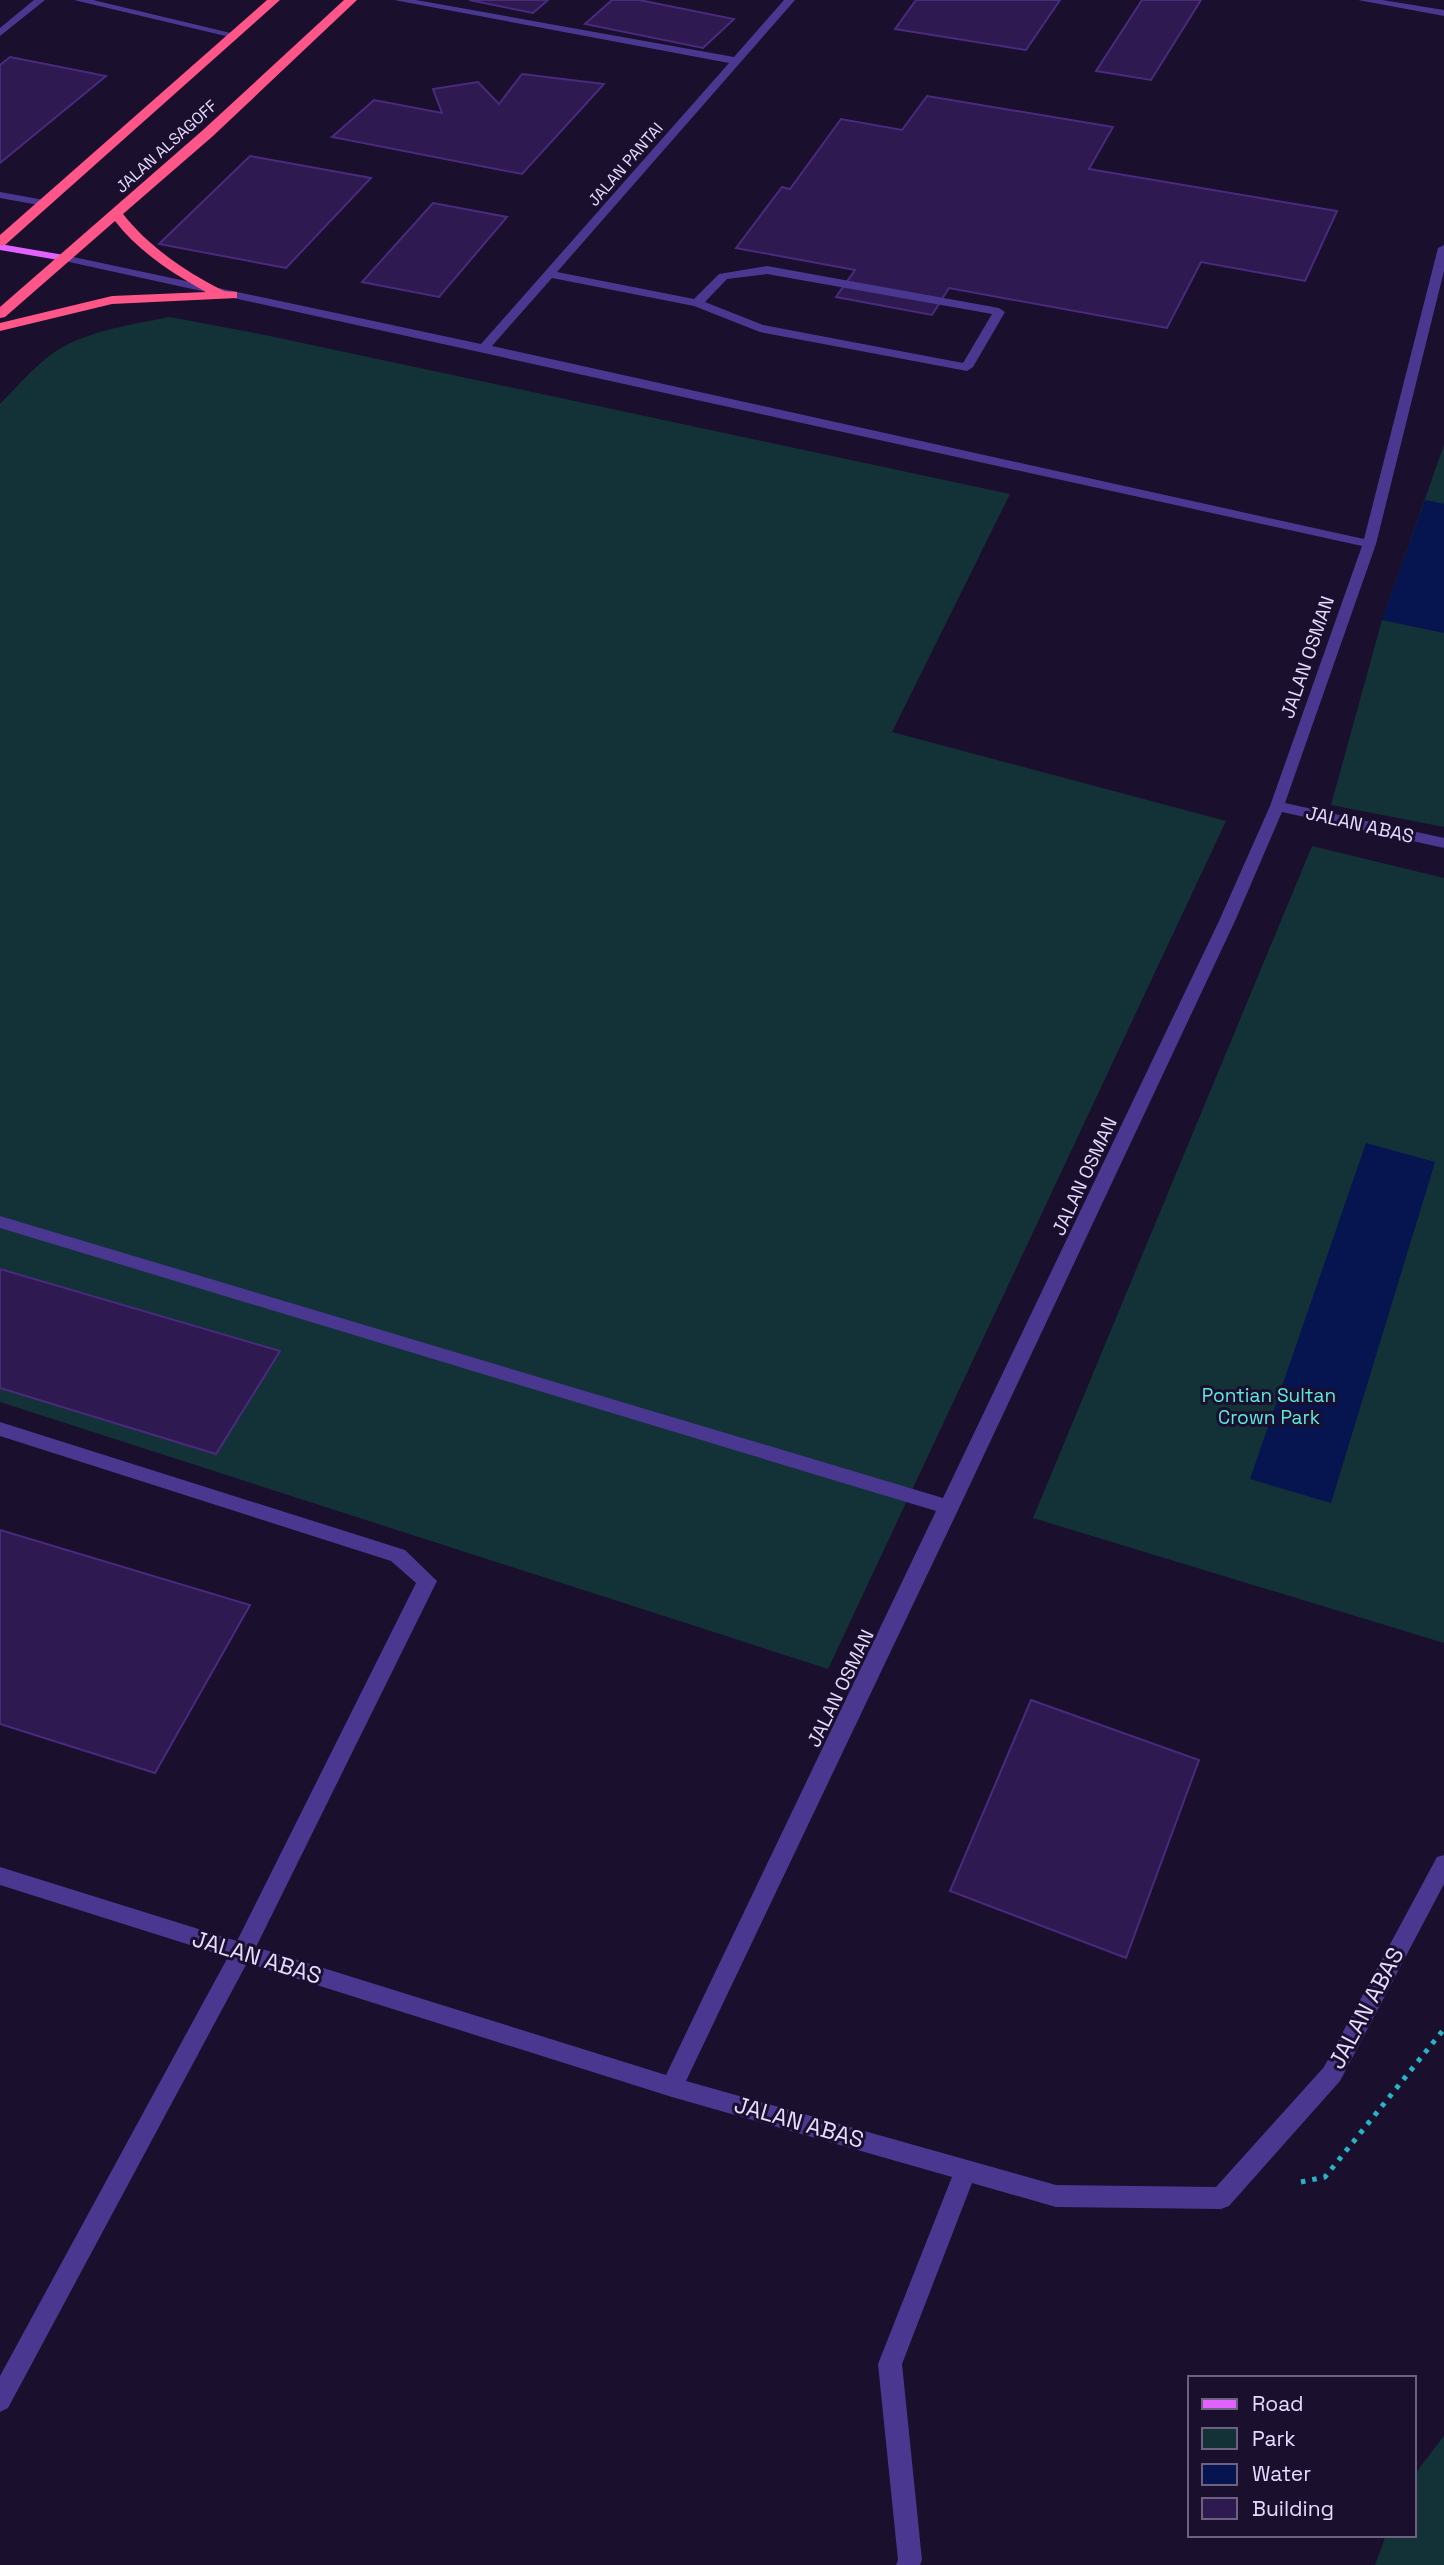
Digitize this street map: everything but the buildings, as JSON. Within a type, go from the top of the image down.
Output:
[{"type":"highway","name":"JALAN ALSAGOFF","points":[[0,244],[274,0]]},
{"type":"highway","name":"JALAN ALSAGOFF","points":[[0,314],[208,133],[351,0]]},
{"type":"highway","points":[[116,214],[131,235],[172,268],[215,291]]},
{"type":"highway","points":[[0,327],[111,300],[232,295]]},
{"type":"main road","points":[[0,244],[64,258]]},
{"type":"street","points":[[0,33],[40,0]]},
{"type":"street","points":[[79,0],[234,35]]},
{"type":"street","points":[[399,0],[736,61]]},
{"type":"street","name":"JALAN PANTAI","points":[[484,348],[790,0]]},
{"type":"street","points":[[1363,0],[1444,13]]},
{"type":"street","points":[[0,195],[44,203]]},
{"type":"street","name":"JALAN OSMAN","points":[[672,2087],[1222,934],[1277,806],[1369,544],[1444,248]]},
{"type":"street","points":[[64,258],[1369,544]]},
{"type":"street","points":[[550,274],[697,303],[760,328],[967,367],[999,312],[767,270],[723,276],[697,303]]},
{"type":"street","name":"JALAN ABAS","points":[[1277,806],[1444,843]]},
{"type":"street","points":[[0,1222],[950,1508]]},
{"type":"street","points":[[0,1429],[398,1555],[427,1581],[242,1952],[0,2400]]},
{"type":"street","name":"JALAN ABAS","points":[[0,1876],[672,2087],[1056,2196],[1221,2198],[1332,2074],[1444,1864]]},
{"type":"street","points":[[908,2565],[910,2560],[890,2364],[966,2169]]},
{"type":"green space","points":[[170,317],[1010,494],[892,732],[1226,821],[828,1669],[0,1402],[0,404],[35,368],[64,346],[110,329]]},
{"type":"green space","points":[[1444,445],[1444,827],[1331,805],[1382,620]]},
{"type":"green space","name":"Pontian Sultan Crown Park","points":[[1312,846],[1444,878],[1444,1643],[1033,1518]]},
{"type":"green space","points":[[1444,2436],[1444,2565],[1375,2565],[1385,2537],[1416,2537],[1416,2472]]},
{"type":"water","points":[[1425,500],[1444,504],[1444,633],[1382,620]]},
{"type":"water","points":[[1366,1143],[1435,1162],[1331,1503],[1250,1479]]}]
